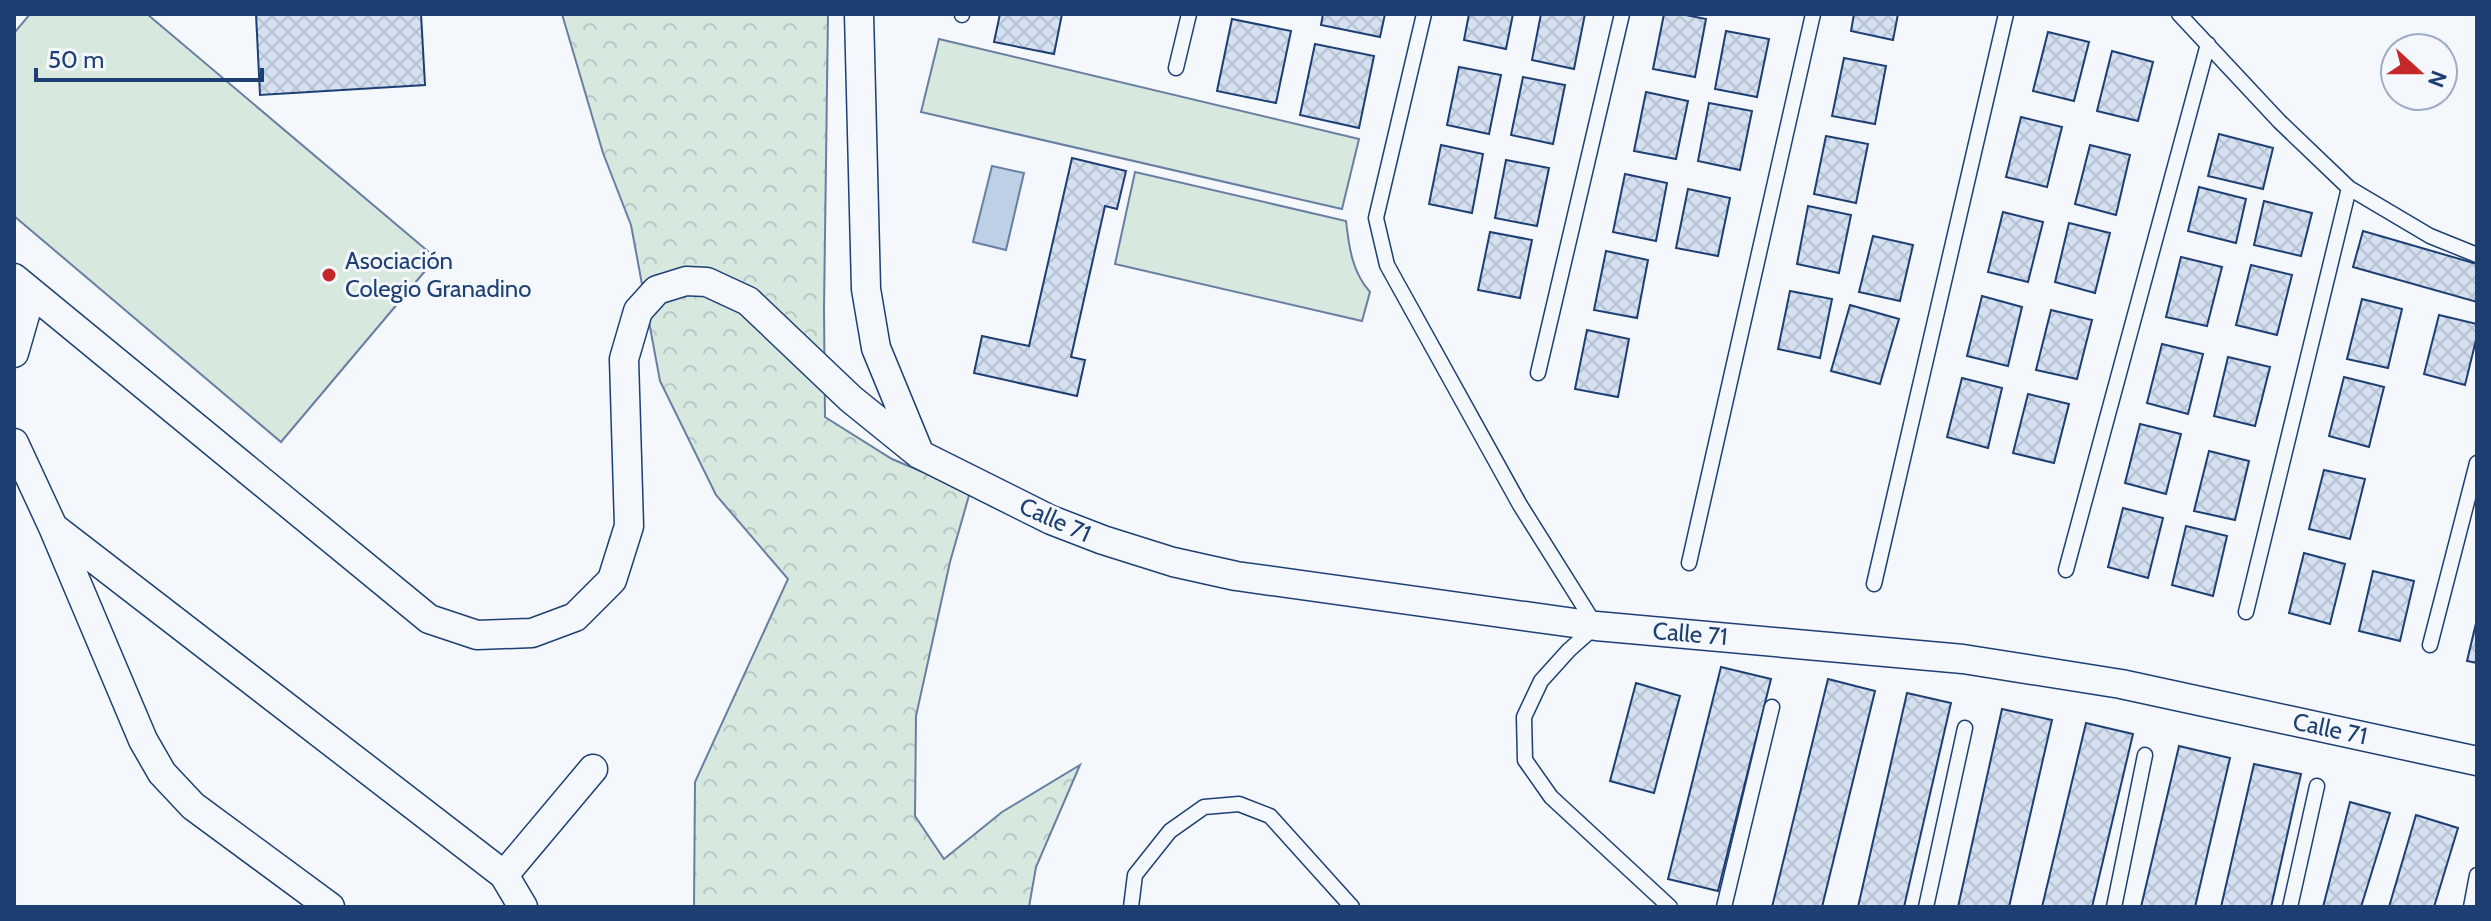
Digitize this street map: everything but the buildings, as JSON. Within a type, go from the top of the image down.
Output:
[{"type":"street","points":[[859,14],[866,289],[876,348],[919,454]]},
{"type":"street","name":"Calle 71","points":[[22,286],[429,619],[477,635],[532,633],[575,617],[612,580],[629,526],[624,359],[638,311],[657,290],[686,281],[707,282],[748,301],[851,399],[919,454],[1051,520],[1173,562],[1236,576],[1596,626],[1963,659],[2121,684],[2477,761]]},
{"type":"street","points":[[14,353],[22,286]]},
{"type":"street","points":[[14,443],[143,740],[162,773],[193,806],[330,907]]},
{"type":"street","points":[[53,527],[504,875],[523,907]]},
{"type":"street","points":[[504,875],[593,769]]},
{"type":"lane","points":[[1176,68],[1189,14]]},
{"type":"lane","points":[[1424,14],[1376,218],[1387,265],[1520,505],[1596,626],[1541,681],[1524,717],[1525,760],[1551,797],[1670,907]]},
{"type":"lane","points":[[1538,373],[1622,14]]},
{"type":"lane","points":[[1689,563],[1813,14]]},
{"type":"lane","points":[[1874,584],[2006,14]]},
{"type":"lane","points":[[2179,14],[2279,121],[2349,188],[2430,236],[2477,255]]},
{"type":"lane","points":[[2066,570],[2208,44]]},
{"type":"lane","points":[[2246,612],[2349,188]]},
{"type":"lane","points":[[2430,645],[2477,463]]},
{"type":"lane","points":[[1724,907],[1772,707]]},
{"type":"lane","points":[[1926,907],[1965,728]]},
{"type":"lane","points":[[2114,907],[2145,755]]},
{"type":"lane","points":[[2290,907],[2317,786]]},
{"type":"lane","points":[[1131,907],[1135,875],[1170,831],[1204,807],[1239,804],[1270,816],[1352,907]]},
{"type":"lane","points":[[2471,907],[2477,875]]},
{"type":"green space","points":[[30,14],[147,14],[436,258],[281,442],[14,216],[14,33]]},
{"type":"green space","points":[[562,14],[828,14],[825,417],[892,459],[970,492],[950,562],[916,716],[915,816],[944,859],[1002,812],[1080,765],[1036,867],[1029,907],[694,907],[695,782],[788,579],[716,495],[660,381],[631,225],[603,153]]},
{"type":"green space","points":[[939,39],[1359,139],[1342,209],[921,112]]},
{"type":"green space","points":[[1135,172],[1346,221],[1355,268],[1370,292],[1362,321],[1115,264]]},
{"type":"water","points":[[992,166],[1024,173],[1006,250],[973,242]]},
{"type":"place","name":"Asociación Colegio Granadino","points":[[329,275]]}]
